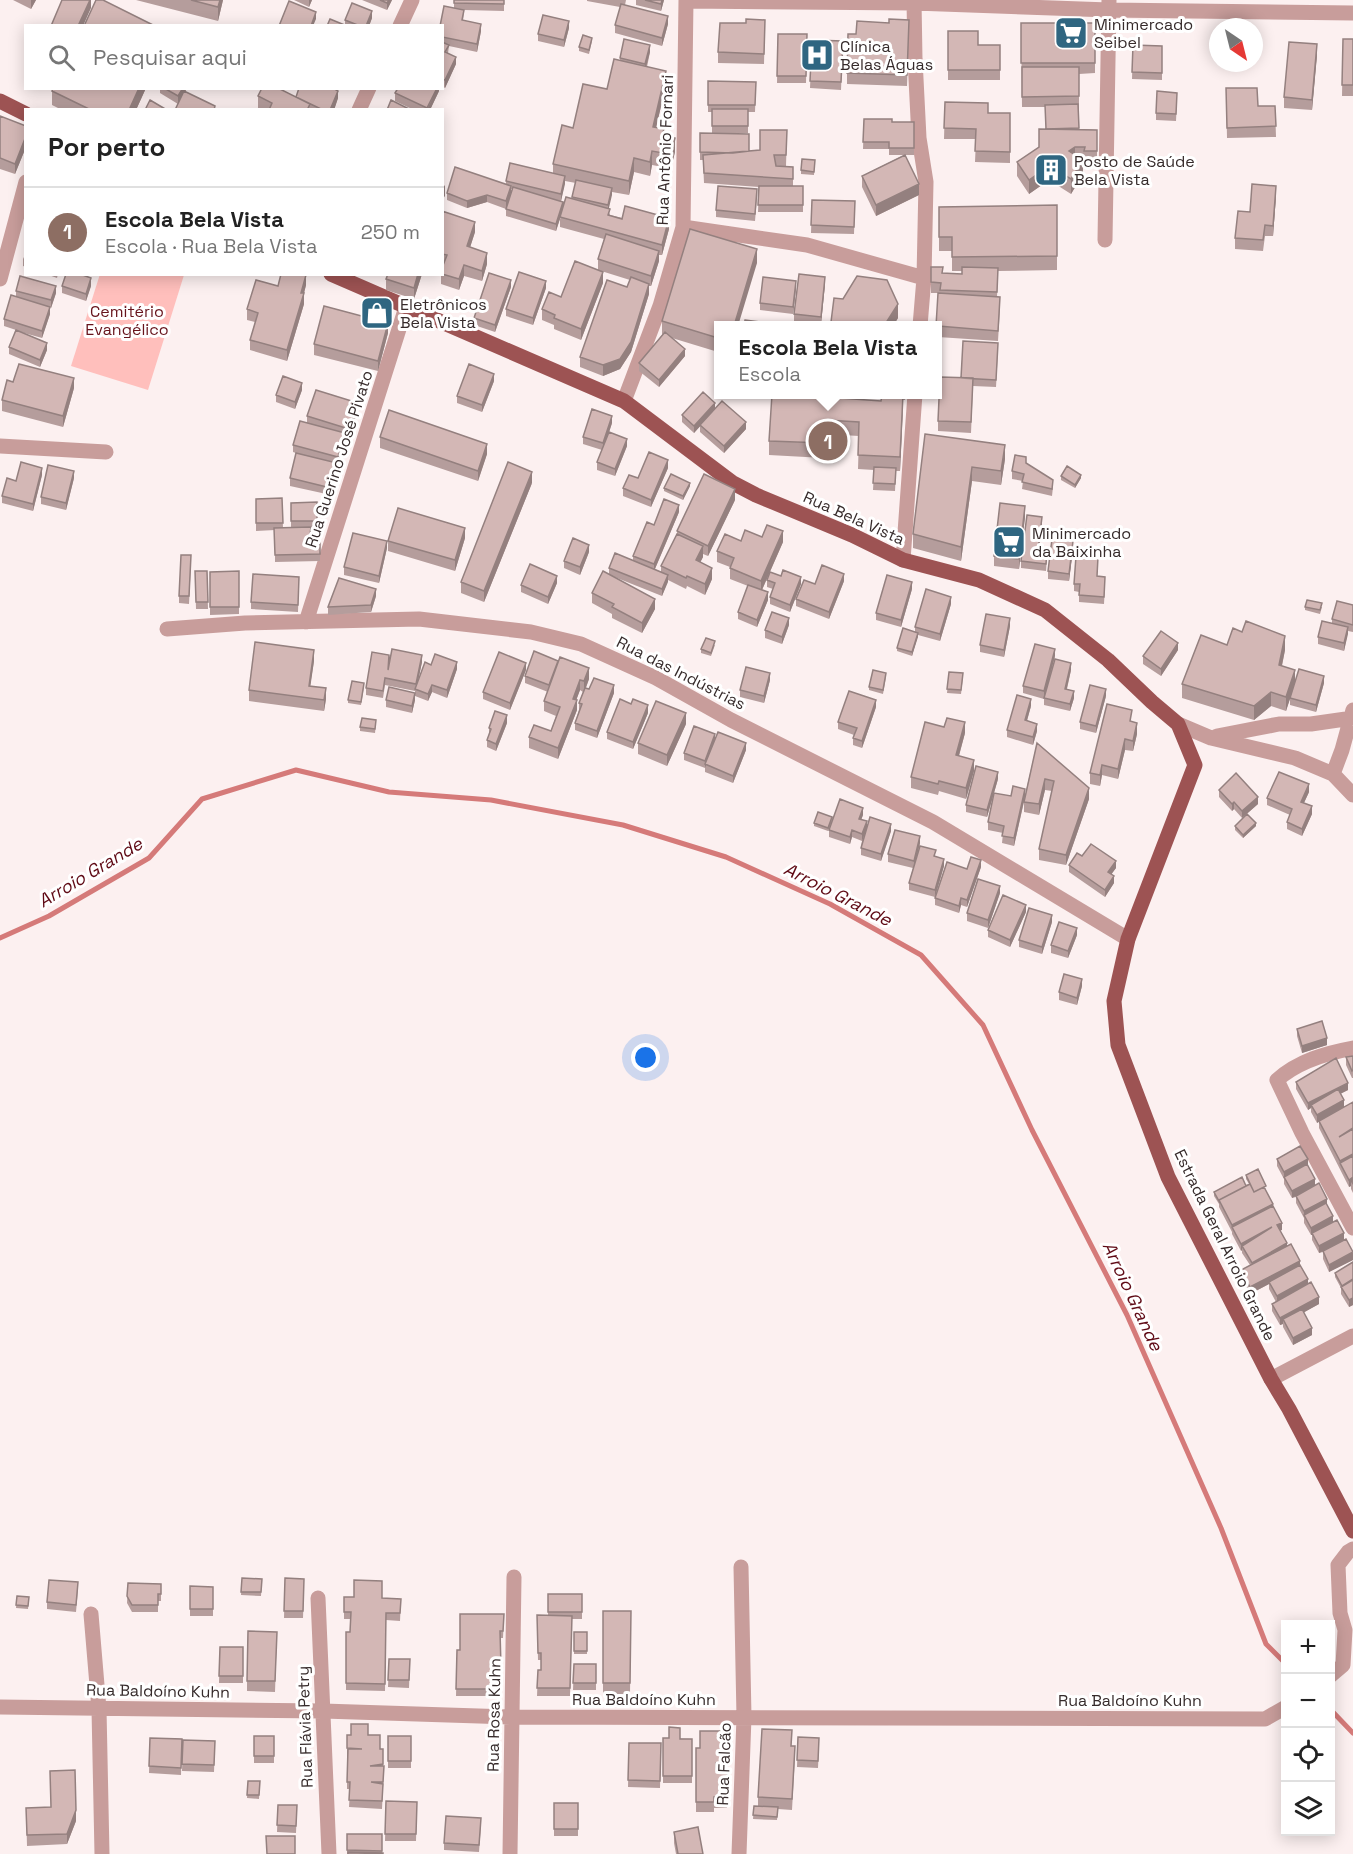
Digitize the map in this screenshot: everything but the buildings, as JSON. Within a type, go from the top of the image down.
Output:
[{"type":"main road","points":[[0,101],[24,113]]},
{"type":"main road","name":"Rua Bela Vista","points":[[336,276],[624,401],[733,483],[756,495],[852,535],[903,560],[979,580],[1044,610],[1108,660],[1178,724]]},
{"type":"main road","name":"Estrada Geral Arroio Grande","points":[[1178,724],[1195,765],[1128,939],[1114,1001],[1118,1046],[1142,1103],[1168,1177],[1271,1379],[1353,1531]]},
{"type":"street","points":[[401,24],[412,0]]},
{"type":"street","points":[[686,0],[1305,6],[1353,13]]},
{"type":"street","name":"Rua Antônio Fornari","points":[[624,401],[660,306],[683,227],[686,0]]},
{"type":"street","points":[[914,1],[919,127],[926,182],[924,278],[920,321]]},
{"type":"street","points":[[1105,240],[1109,5]]},
{"type":"street","points":[[360,108],[368,90]]},
{"type":"street","points":[[0,279],[24,189]]},
{"type":"street","points":[[683,227],[807,245],[924,278]]},
{"type":"street","name":"Rua Guerino José Pivato","points":[[306,622],[406,307]]},
{"type":"street","points":[[903,560],[915,399]]},
{"type":"street","points":[[0,446],[106,452]]},
{"type":"street","name":"Rua das Indústrias","points":[[166,629],[245,623],[418,619],[531,632],[581,644],[656,678],[731,720],[933,822],[1128,939]]},
{"type":"street","points":[[1211,738],[1279,724],[1311,724],[1352,716],[1333,774]]},
{"type":"street","name":"Rua Bela Vista","points":[[1178,724],[1211,738],[1295,758],[1333,774],[1353,795]]},
{"type":"street","points":[[1353,1048],[1309,1060],[1288,1070],[1277,1080],[1302,1133],[1353,1228]]},
{"type":"street","points":[[1271,1379],[1353,1336]]},
{"type":"street","points":[[1333,1674],[1343,1665],[1345,1630],[1340,1612],[1338,1565],[1353,1549]]},
{"type":"street","name":"Rua Falcão","points":[[739,1854],[744,1717],[741,1567]]},
{"type":"street","name":"Rua Rosa Kuhn","points":[[510,1854],[514,1576]]},
{"type":"street","name":"Rua Flávia Petry","points":[[318,1598],[329,1854]]},
{"type":"street","points":[[91,1614],[99,1709],[102,1854]]},
{"type":"street","name":"Rua Baldoíno Kuhn","points":[[0,1707],[323,1711],[512,1717],[1265,1719],[1281,1710]]},
{"type":"green space","name":"Cemitério Evangélico","points":[[99,276],[184,276],[148,390],[71,366]]},
{"type":"waterway","name":"Arroio Grande","points":[[0,938],[49,916],[149,858],[202,799],[296,770],[389,792],[491,800],[623,825],[726,857],[830,904],[921,955],[983,1025],[1032,1130],[1127,1315],[1221,1528],[1266,1644],[1281,1659]]},
{"type":"waterway","name":"Arroio Grande","points":[[1335,1714],[1353,1733]]},
{"type":"place","name":"Minimercado Seibel","points":[[1071,33]]},
{"type":"place","name":"Clínica Belas Águas","points":[[817,55]]},
{"type":"place","name":"Posto de Saúde Bela Vista","points":[[1051,170]]},
{"type":"place","name":"Eletrônicos Bela Vista","points":[[377,313]]},
{"type":"place","name":"Escola Bela Vista","points":[[828,441]]},
{"type":"place","name":"Minimercado da Baixinha","points":[[1009,542]]}]
